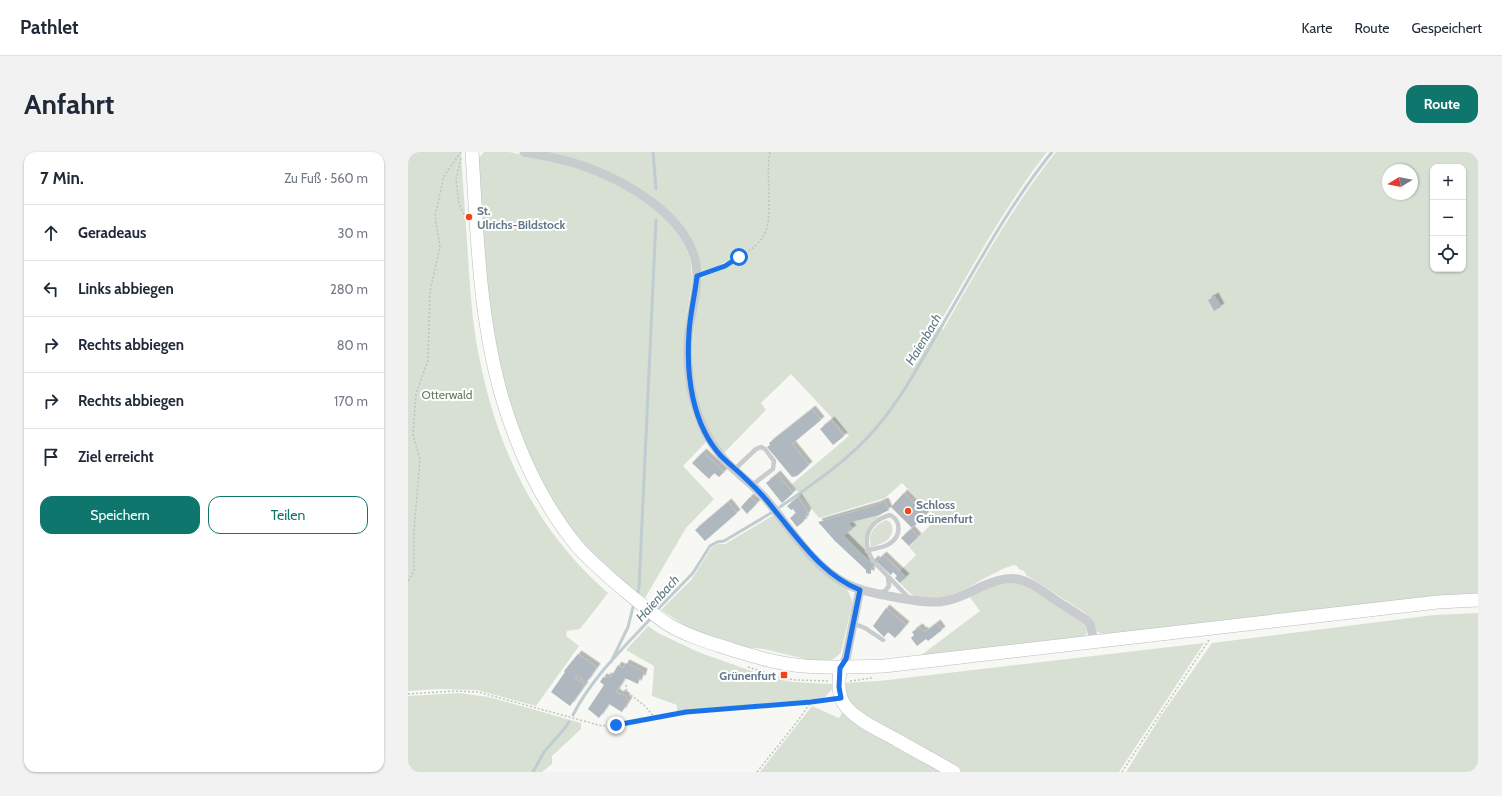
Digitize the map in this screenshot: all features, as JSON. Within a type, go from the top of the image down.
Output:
[{"type":"street","points":[[472,152],[477,232],[487,329],[501,393],[515,436],[531,474],[568,534],[592,560],[632,597],[671,626],[706,641],[759,658],[803,666],[840,668],[884,666],[1438,602],[1478,600]]},
{"type":"street","points":[[524,152],[575,163],[605,176],[650,200],[671,220],[686,240],[695,261],[697,276],[688,347],[691,384],[694,404],[706,435],[721,456],[752,485],[818,562],[843,582],[860,590],[912,601],[931,602],[950,600],[992,582],[1008,578],[1018,578],[1038,587],[1086,620],[1090,624],[1094,641]]},
{"type":"street","points":[[860,590],[852,623],[846,659],[840,668],[839,687],[841,698],[845,705],[853,713],[875,728],[954,772]]},
{"type":"lane","points":[[735,469],[756,448],[761,447],[765,449],[774,461],[773,469],[752,485]]},
{"type":"lane","points":[[867,550],[884,546],[895,539],[899,529],[898,522],[895,518],[890,515],[884,517],[879,519],[870,528],[867,534],[867,550],[874,562],[912,601]]},
{"type":"lane","points":[[875,594],[885,591],[889,586],[888,576]]},
{"type":"lane","points":[[852,623],[865,628],[883,640]]},
{"type":"path","points":[[408,581],[414,571],[414,530],[420,460],[413,434],[416,394],[428,360],[430,291],[440,247],[435,216],[444,176],[461,152]]},
{"type":"path","points":[[697,276],[730,263],[755,246],[764,236],[768,222],[768,160],[770,152]]},
{"type":"path","points":[[1122,772],[1210,640],[1209,628]]},
{"type":"path","points":[[626,686],[627,692],[645,706],[655,718]]},
{"type":"path","points":[[408,694],[455,691],[478,692],[602,726],[616,725],[686,712],[811,702],[841,698]]},
{"type":"path","points":[[757,772],[811,702]]},
{"type":"green space","name":"Otterwald","points":[[408,152],[461,152],[474,328],[486,386],[496,420],[508,453],[522,484],[539,513],[559,541],[582,568],[608,593],[580,629],[567,631],[566,636],[579,646],[536,706],[477,690],[437,689],[408,691]]},
{"type":"green space","points":[[484,152],[508,152],[569,165],[613,183],[648,204],[663,217],[677,232],[686,248],[691,265],[692,280],[685,331],[686,382],[693,415],[706,442],[683,466],[714,499],[686,528],[645,598],[604,566],[582,543],[564,520],[547,493],[520,436],[503,378],[488,303],[478,159]]},
{"type":"green space","points":[[543,152],[1047,152],[1003,215],[976,259],[938,326],[943,330],[1010,216],[1056,152],[1478,152],[1478,594],[1451,595],[1107,635],[1096,631],[1093,621],[1084,612],[1026,575],[1024,571],[1014,565],[953,594],[928,600],[916,597],[900,583],[906,577],[900,571],[916,555],[909,547],[937,518],[902,483],[885,498],[819,518],[792,484],[849,436],[791,374],[761,403],[766,410],[723,454],[710,436],[696,401],[694,381],[693,341],[700,283],[703,277],[723,269],[740,258],[739,255],[712,269],[702,272],[698,258],[653,199]]},
{"type":"green space","points":[[883,513],[870,524],[865,535],[866,550],[871,563],[843,535],[853,529],[848,523]]},
{"type":"green space","points":[[774,515],[847,589],[852,600],[841,652],[835,658],[821,663],[764,649],[740,647],[684,625],[661,610],[692,579],[712,547],[718,544],[725,544]]},
{"type":"green space","points":[[886,520],[891,524],[892,533],[886,541],[871,547],[870,538],[873,530],[878,524]]},
{"type":"green space","points":[[1014,582],[1033,589],[1081,622],[1086,628],[1086,635],[1082,638],[920,656],[980,611],[969,596],[996,585]]},
{"type":"green space","points":[[1478,613],[1478,772],[1126,772],[1161,716],[1212,643],[1434,615]]},
{"type":"green space","points":[[648,626],[658,633],[698,652],[771,678],[793,682],[832,684],[833,688],[825,697],[817,699],[677,711],[677,705],[652,696],[654,666],[626,650]]},
{"type":"green space","points":[[1204,643],[1119,772],[962,772],[858,712],[848,699],[844,683],[879,681]]},
{"type":"green space","points":[[459,693],[489,697],[581,723],[581,729],[552,756],[552,764],[542,772],[408,772],[408,696]]},
{"type":"green space","points":[[812,706],[839,718],[843,712],[946,772],[760,772]]},
{"type":"building","points":[[1215,296],[1221,307],[1214,311],[1208,300]]},
{"type":"building","points":[[812,409],[821,420],[792,444],[809,465],[797,476],[792,477],[767,447],[770,445],[769,443]]},
{"type":"building","points":[[831,420],[844,436],[833,445],[820,429]]},
{"type":"building","points":[[703,452],[724,472],[719,477],[714,473],[709,479],[692,463]]},
{"type":"building","points":[[777,474],[793,493],[782,503],[766,483]]},
{"type":"building","name":"Schloss Grünenfurt","points":[[904,493],[926,515],[912,528],[891,507]]},
{"type":"building","points":[[750,497],[757,503],[747,514],[741,507]]},
{"type":"building","points":[[798,497],[808,512],[805,517],[806,518],[803,520],[804,521],[797,527],[790,518],[796,513],[793,509],[791,510],[787,506]]},
{"type":"building","points":[[885,501],[889,510],[879,515],[848,523],[853,529],[843,535],[871,563],[875,559],[877,561],[883,555],[906,577],[900,583],[895,578],[897,576],[893,572],[891,575],[877,562],[871,569],[871,574],[866,573],[866,570],[835,541],[818,522]]},
{"type":"building","points":[[728,502],[737,513],[705,541],[695,530]]},
{"type":"building","points":[[911,529],[918,537],[909,546],[901,538]]},
{"type":"building","points":[[886,608],[906,625],[895,638],[888,632],[884,637],[873,626]]},
{"type":"building","points":[[937,623],[942,630],[928,641],[926,639],[917,646],[911,638],[914,635],[912,632],[919,627],[925,632]]},
{"type":"building","points":[[578,654],[597,667],[586,683],[577,675],[575,678],[585,685],[570,706],[551,692],[565,672],[564,671]]},
{"type":"building","points":[[626,663],[644,672],[642,679],[640,678],[638,684],[625,678],[616,692],[620,695],[621,693],[627,697],[626,699],[629,700],[622,712],[609,704],[599,718],[588,709],[604,685],[600,682],[603,677],[611,677],[618,665],[623,668]]},
{"type":"waterway","points":[[653,152],[656,189]]},
{"type":"waterway","name":"Haienbach","points":[[780,507],[818,480],[854,451],[885,417],[916,371],[1005,218],[1052,152]]},
{"type":"waterway","points":[[637,596],[639,588],[656,220]]},
{"type":"waterway","name":"Haienbach","points":[[655,612],[693,573],[710,546],[717,542],[724,541],[771,513]]},
{"type":"waterway","points":[[611,662],[628,627],[634,603]]},
{"type":"waterway","name":"Haienbach","points":[[573,715],[589,688],[599,675],[652,617]]},
{"type":"waterway","name":"Haienbach","points":[[533,772],[544,752],[569,722]]},
{"type":"place","name":"St. Ulrichs-Bildstock","points":[[469,217]]},
{"type":"place","name":"Schloss Grünenfurt","points":[[908,511]]},
{"type":"place","name":"Grünenfurt","points":[[784,675]]},
{"type":"route","points":[[616,725],[686,712],[811,702],[841,698],[839,687],[840,668],[846,659],[852,623],[860,590],[834,576],[818,562],[763,496],[721,456],[706,435],[694,404],[688,361],[688,347],[690,319],[697,276],[725,266],[739,257]]}]
